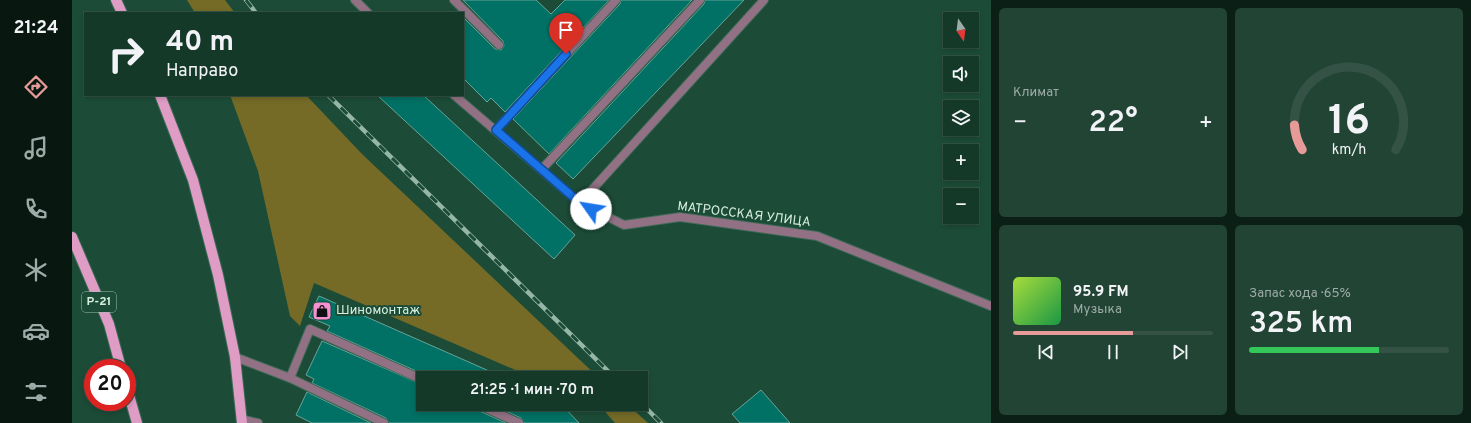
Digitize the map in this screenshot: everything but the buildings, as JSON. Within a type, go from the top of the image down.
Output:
[{"type":"main road","points":[[116,0],[122,12]]},
{"type":"main road","points":[[160,96],[193,180],[218,275],[235,357],[242,421]]},
{"type":"main road","name":"Р-21","points":[[72,237],[109,324],[119,359]]},
{"type":"main road","points":[[134,411],[137,423]]},
{"type":"lane","points":[[355,0],[367,12]]},
{"type":"lane","points":[[454,0],[500,45]]},
{"type":"lane","points":[[496,130],[616,0]]},
{"type":"lane","points":[[542,170],[700,0]]},
{"type":"lane","points":[[580,203],[764,0]]},
{"type":"lane","name":"МАТРОССКАЯ УЛИЦА","points":[[455,96],[580,203],[624,225],[680,217],[817,236],[991,306]]},
{"type":"lane","points":[[290,378],[310,329],[416,377]]},
{"type":"lane","points":[[235,357],[290,378],[384,423]]},
{"type":"lane","points":[[492,411],[519,423]]},
{"type":"lane","points":[[242,421],[258,423]]},
{"type":"shaded area","points":[[187,0],[225,0],[234,12],[194,12]]},
{"type":"shaded area","points":[[230,96],[307,96],[362,154],[592,371],[518,371],[314,283],[300,326],[290,316],[258,171]]},
{"type":"shaded area","points":[[604,411],[635,411],[648,423],[615,423]]},
{"type":"railway","points":[[246,0],[255,12]]},
{"type":"railway","points":[[329,96],[608,371]]},
{"type":"railway","points":[[648,410],[661,423]]},
{"type":"place","name":"Шиномонтаж","points":[[322,311]]},
{"type":"route","points":[[566,54],[496,130],[580,203],[591,209]]}]
